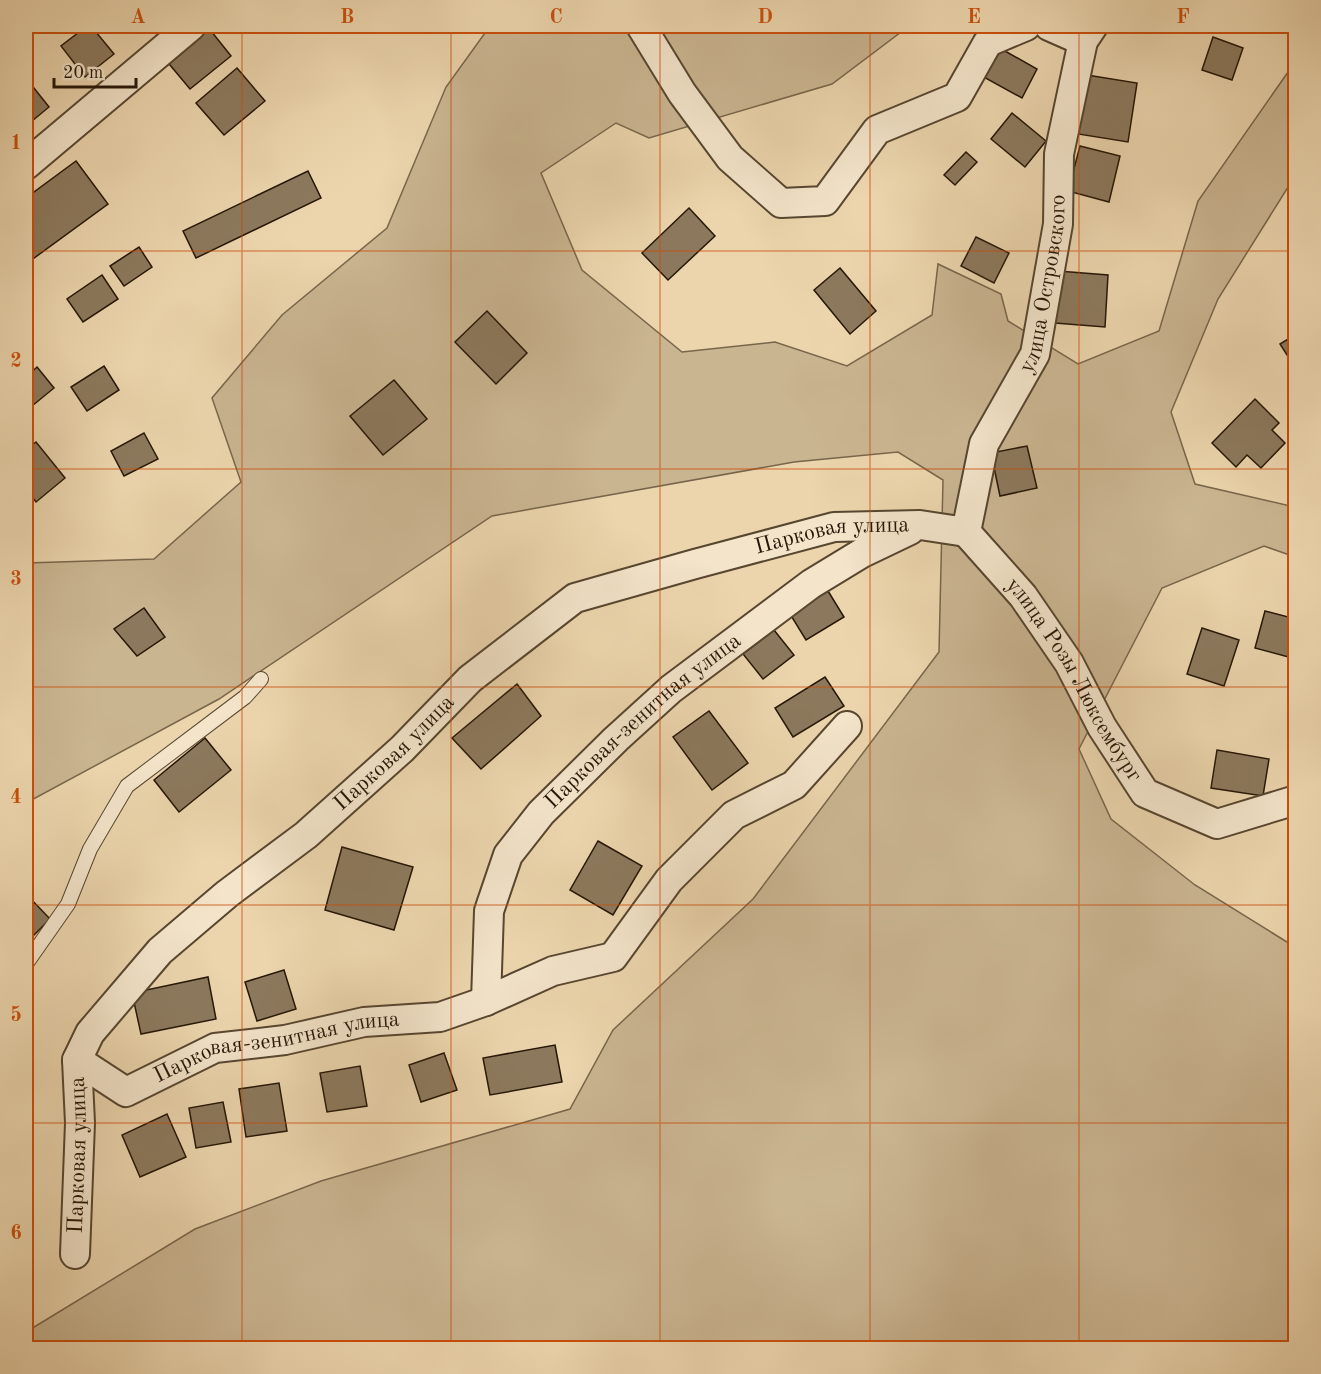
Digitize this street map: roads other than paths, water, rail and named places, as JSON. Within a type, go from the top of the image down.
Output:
[{"type":"street","points":[[26,165],[191,26]]},
{"type":"street","points":[[641,26],[682,93],[730,158],[781,202],[825,201],[876,130],[957,97],[988,42],[1026,26]]},
{"type":"street","points":[[1049,26],[1088,33]]},
{"type":"street","name":"улица Островского","points":[[966,532],[984,444],[1035,354],[1058,224],[1059,154],[1088,33]]},
{"type":"street","name":"Парковая улица","points":[[75,1254],[80,1123],[77,1060],[90,1033],[160,951],[227,894],[306,835],[402,749],[470,679],[575,598],[834,527],[920,525],[966,532]]},
{"type":"street","name":"Парковая-зенитная улица","points":[[486,1001],[489,911],[508,855],[541,813],[671,689],[811,584],[862,553],[920,525]]},
{"type":"street","name":"улица Розы Люксембург","points":[[966,532],[1023,596],[1069,663],[1102,727],[1145,793],[1216,824],[1296,800]]},
{"type":"street","name":"Парковая-зенитная улица","points":[[77,1060],[126,1092],[214,1048],[285,1040],[364,1022],[440,1017],[486,1001],[553,971],[613,957],[669,880],[734,815],[794,785],[847,726]]},
{"type":"lane","points":[[26,964],[68,904],[90,849],[128,786],[245,697],[261,679]]}]
